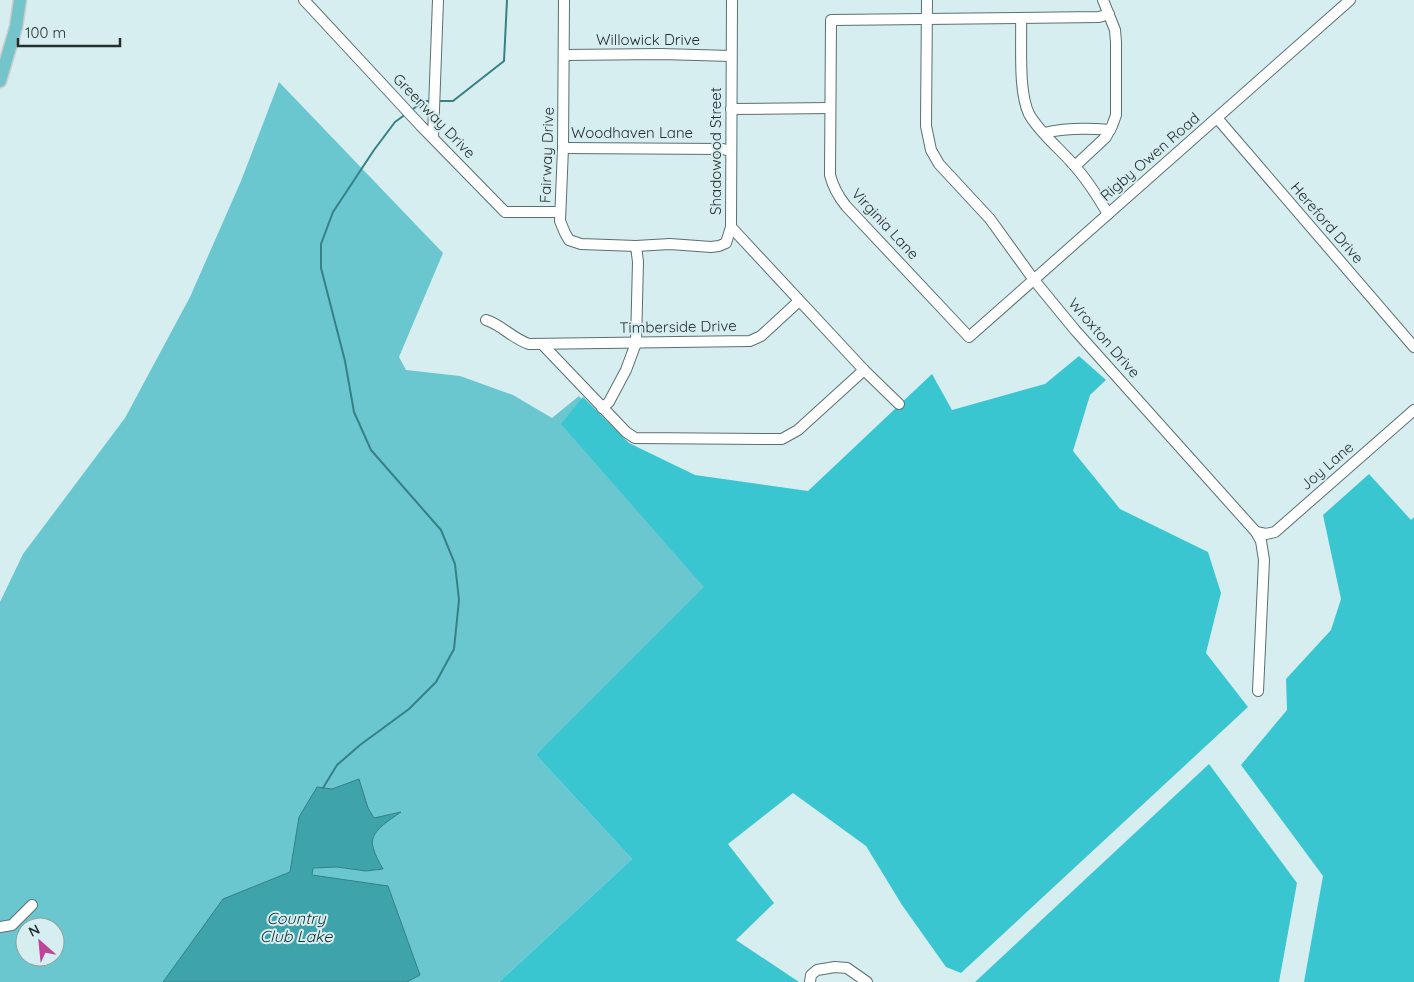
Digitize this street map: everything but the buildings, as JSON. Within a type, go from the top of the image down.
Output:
[{"type":"main road","points":[[0,81],[16,27],[20,0]]},
{"type":"street","name":"Greenway Drive","points":[[304,0],[505,212],[560,212]]},
{"type":"street","points":[[433,137],[438,0]]},
{"type":"street","name":"Fairway Drive","points":[[564,0],[563,148],[560,221],[569,240],[581,244],[636,246]]},
{"type":"street","name":"Shadowood Street","points":[[732,0],[731,227],[864,370],[899,404]]},
{"type":"street","name":"Wroxton Drive","points":[[927,0],[926,126],[931,150],[939,164],[990,219],[1034,280],[1075,330],[1256,532],[1261,541],[1264,560],[1258,691]]},
{"type":"street","points":[[1075,166],[1106,137],[1116,116],[1115,30],[1103,0]]},
{"type":"street","name":"Rigby Owen Road","points":[[969,337],[1350,0]]},
{"type":"street","points":[[927,18],[1099,17],[1109,14]]},
{"type":"street","name":"Virginia Lane","points":[[927,18],[831,20],[830,175],[839,197],[969,337]]},
{"type":"street","points":[[1021,18],[1023,93],[1029,113],[1044,133],[1075,166],[1108,214]]},
{"type":"street","name":"Willowick Drive","points":[[564,55],[661,54],[731,56]]},
{"type":"street","points":[[731,109],[830,108]]},
{"type":"street","name":"Hereford Drive","points":[[1217,118],[1414,347]]},
{"type":"street","points":[[1044,133],[1054,130],[1094,128],[1110,130]]},
{"type":"street","name":"Woodhaven Lane","points":[[563,148],[723,149],[730,151]]},
{"type":"street","points":[[602,408],[609,402],[618,386],[636,343],[638,262],[636,246],[670,244],[719,246],[726,243],[731,227]]},
{"type":"street","name":"Timberside Drive","points":[[486,320],[493,322],[520,342],[529,344],[750,341],[761,336],[799,301]]},
{"type":"street","points":[[543,345],[602,408],[626,432],[635,438],[767,440],[782,438],[798,430],[864,370]]},
{"type":"street","name":"Joy Lane","points":[[1256,532],[1266,534],[1275,532],[1414,410]]},
{"type":"street","points":[[0,927],[12,925],[32,905]]},
{"type":"street","points":[[810,982],[811,975],[817,970],[835,967],[847,968],[867,982]]},
{"type":"shaded area","points":[[279,82],[443,253],[399,357],[406,370],[460,376],[513,395],[552,418],[579,396],[742,567],[536,755],[632,859],[499,982],[0,982],[0,602],[23,554],[125,418],[190,297],[241,181]]},
{"type":"shaded area","points":[[1079,356],[1106,380],[1090,395],[1073,451],[1120,509],[1208,552],[1221,593],[1206,653],[1248,707],[961,973],[946,967],[902,905],[866,846],[793,793],[728,844],[774,903],[736,940],[799,982],[499,982],[632,859],[536,755],[704,587],[561,424],[583,397],[629,443],[695,475],[808,491],[932,374],[952,410],[1045,384]]},
{"type":"shaded area","points":[[1369,474],[1411,520],[1414,517],[1414,982],[1304,982],[1323,876],[1241,765],[1287,710],[1286,679],[1331,630],[1341,599],[1323,515]]},
{"type":"shaded area","points":[[1209,764],[1297,883],[1279,982],[975,982]]},
{"type":"water","name":"Country Club Lake","points":[[359,779],[368,808],[374,818],[401,812],[377,831],[372,842],[376,856],[383,869],[366,871],[337,867],[313,868],[312,875],[388,886],[420,975],[407,982],[163,982],[223,899],[290,872],[299,817],[317,787],[332,789]]},
{"type":"waterway","points":[[439,101],[453,101],[504,61],[507,0]]},
{"type":"waterway","points":[[412,110],[423,101],[431,101]]},
{"type":"waterway","points":[[323,788],[337,765],[360,745],[409,709],[436,682],[454,649],[459,600],[455,564],[441,530],[371,450],[354,412],[345,361],[321,268],[321,244],[333,212],[374,150],[395,122],[406,114]]}]
